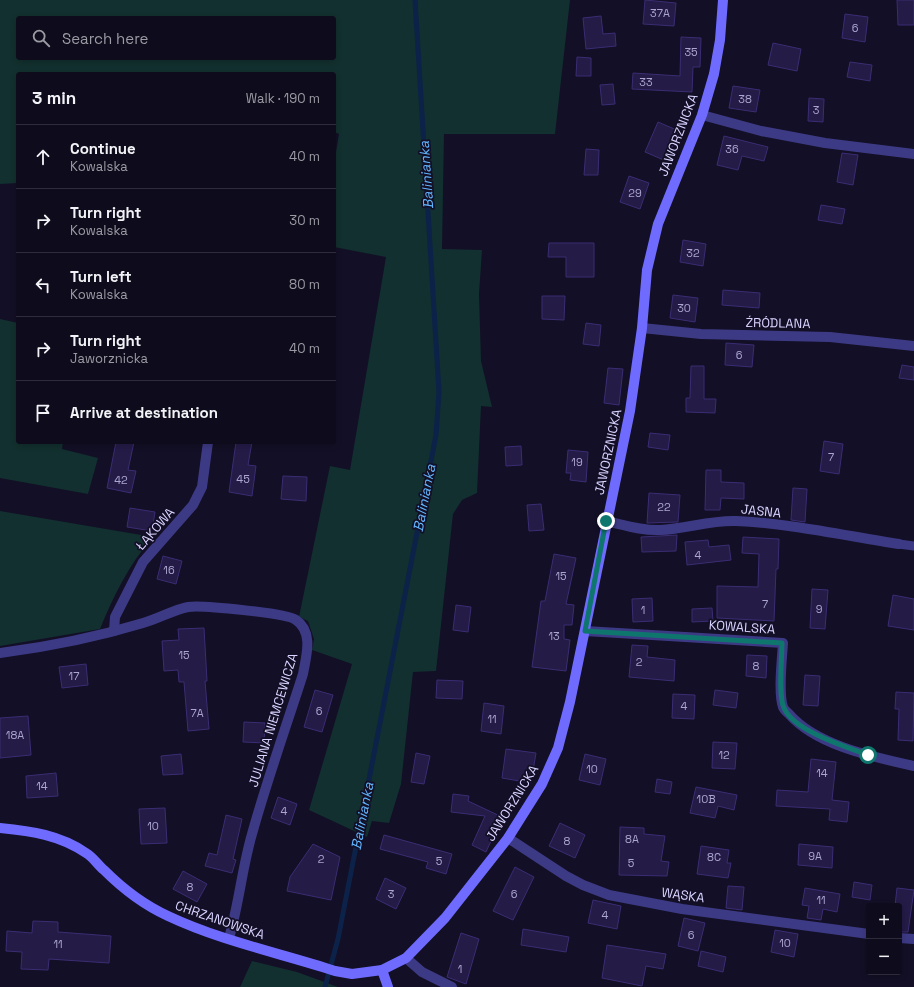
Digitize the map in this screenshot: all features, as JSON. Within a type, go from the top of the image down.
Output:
[{"type":"street","name":"JAWORZNICKA","points":[[382,970],[406,958],[445,918],[508,838],[542,784],[558,748],[585,631],[606,521],[630,411],[642,328],[647,270],[658,224],[702,115],[714,74],[720,40],[723,0]]},
{"type":"street","points":[[702,115],[761,131],[825,143],[914,154]]},
{"type":"street","name":"ŹRÓDLANA","points":[[642,328],[701,334],[830,337],[914,346]]},
{"type":"street","name":"ŁĄKOWA","points":[[114,631],[115,617],[142,562],[193,505],[202,487],[208,444]]},
{"type":"street","name":"JASNA","points":[[606,521],[637,528],[660,530],[714,521],[736,521],[774,525],[899,544]]},
{"type":"street","name":"JULIANA NIEMCEWICZA","points":[[0,654],[114,631],[143,623],[189,607],[285,615],[297,620],[308,641],[308,652],[303,674],[252,834],[245,861],[238,906],[229,938]]},
{"type":"street","name":"KOWALSKA","points":[[585,631],[782,643],[783,708],[798,724],[829,740],[868,755],[914,766]]},
{"type":"street","name":"CHRZANOWSKA","points":[[0,828],[32,831],[61,839],[87,854],[104,870],[151,907],[199,929],[335,971],[352,974],[382,970]]},
{"type":"street","name":"WĄSKA","points":[[508,838],[566,876],[583,885],[609,894],[682,909],[866,934]]},
{"type":"street","points":[[902,938],[914,940]]},
{"type":"street","points":[[406,958],[422,972],[452,987]]},
{"type":"street","points":[[382,970],[388,987]]},
{"type":"lane","name":"JASNA","points":[[899,544],[914,546]]},
{"type":"green space","points":[[0,0],[570,0],[555,134],[444,134],[442,249],[482,250],[479,294],[481,361],[492,407],[481,406],[477,493],[462,500],[453,514],[436,671],[413,672],[401,784],[389,823],[372,821],[367,837],[309,810],[352,664],[312,650],[314,639],[308,621],[299,617],[330,466],[350,470],[386,257],[336,247],[336,152],[339,134],[336,133],[336,72],[16,72],[16,183],[0,184]]},
{"type":"green space","points":[[0,319],[16,323],[16,444],[63,444],[62,449],[98,458],[88,494],[0,478]]},
{"type":"green space","points":[[0,511],[153,537],[136,558],[122,581],[100,629],[0,646]]},
{"type":"green space","points":[[252,961],[297,972],[338,987],[240,987]]},
{"type":"building","points":[[645,0],[676,3],[674,26],[643,24]]},
{"type":"building","points":[[897,0],[914,0],[914,25],[898,25]]},
{"type":"building","points":[[845,14],[868,17],[865,42],[842,38]]},
{"type":"building","points":[[601,16],[603,34],[615,33],[616,46],[586,49],[583,18]]},
{"type":"building","points":[[681,37],[701,38],[700,67],[693,67],[692,92],[632,89],[633,73],[680,76]]},
{"type":"building","points":[[773,43],[801,49],[797,71],[768,65]]},
{"type":"building","points":[[577,57],[591,58],[591,76],[576,76]]},
{"type":"building","points":[[850,62],[872,65],[870,81],[847,77]]},
{"type":"building","points":[[613,84],[615,104],[602,105],[600,85]]},
{"type":"building","points":[[733,86],[760,90],[756,112],[729,108]]},
{"type":"building","points":[[809,98],[824,99],[823,122],[808,121]]},
{"type":"building","points":[[658,122],[679,131],[666,161],[645,152]]},
{"type":"building","points":[[724,136],[768,147],[764,161],[742,156],[738,170],[717,165]]},
{"type":"building","points":[[586,149],[599,150],[598,175],[584,175]]},
{"type":"building","points":[[842,153],[858,155],[853,185],[837,182]]},
{"type":"building","points":[[629,176],[649,183],[640,209],[620,202]]},
{"type":"building","points":[[821,205],[845,209],[842,224],[818,220]]},
{"type":"building","points":[[683,240],[706,244],[703,266],[680,262]]},
{"type":"building","points":[[549,243],[594,243],[594,277],[566,277],[566,257],[548,257]]},
{"type":"building","points":[[723,290],[760,293],[759,308],[722,305]]},
{"type":"building","points":[[673,295],[698,298],[695,322],[670,318]]},
{"type":"building","points":[[542,296],[565,296],[564,320],[542,319]]},
{"type":"building","points":[[586,323],[601,325],[599,346],[583,344]]},
{"type":"building","points":[[726,343],[754,345],[752,367],[725,365]]},
{"type":"building","points":[[902,365],[914,367],[914,380],[899,378]]},
{"type":"building","points":[[691,366],[704,366],[704,399],[716,399],[715,413],[686,412],[686,398],[690,398]]},
{"type":"building","points":[[608,368],[623,369],[619,405],[604,403]]},
{"type":"building","points":[[650,433],[670,435],[668,450],[648,447]]},
{"type":"building","points":[[824,441],[843,444],[839,474],[820,471]]},
{"type":"building","points":[[116,444],[134,444],[128,470],[136,471],[131,493],[107,488]]},
{"type":"building","points":[[236,444],[252,444],[248,465],[256,466],[252,496],[229,492]]},
{"type":"building","points":[[521,446],[522,465],[506,466],[505,447]]},
{"type":"building","points":[[568,450],[588,452],[586,482],[570,480],[571,473],[566,473]]},
{"type":"building","points":[[706,470],[721,470],[721,482],[744,483],[744,499],[721,498],[720,510],[705,510]]},
{"type":"building","points":[[283,476],[307,477],[306,501],[281,499]]},
{"type":"building","points":[[793,488],[807,489],[805,522],[791,520]]},
{"type":"building","points":[[649,493],[680,495],[678,522],[647,523]]},
{"type":"building","points":[[541,504],[544,530],[529,531],[527,505]]},
{"type":"building","points":[[130,508],[155,512],[152,531],[127,527]]},
{"type":"building","points":[[677,535],[676,551],[642,552],[641,537]]},
{"type":"building","points":[[743,537],[779,539],[774,621],[717,618],[717,586],[758,587],[759,554],[742,553]]},
{"type":"building","points":[[708,540],[709,547],[729,545],[731,560],[687,565],[685,542]]},
{"type":"building","points":[[554,554],[576,558],[566,604],[574,605],[572,625],[564,625],[564,639],[570,640],[566,671],[532,667],[541,601],[545,601]]},
{"type":"building","points":[[163,556],[182,561],[176,584],[157,579]]},
{"type":"building","points":[[812,589],[828,590],[825,629],[810,628]]},
{"type":"building","points":[[893,595],[914,599],[914,630],[888,626]]},
{"type":"building","points":[[652,598],[653,621],[633,622],[632,599]]},
{"type":"building","points":[[456,605],[471,607],[468,632],[453,630]]},
{"type":"building","points":[[712,608],[713,621],[692,622],[692,609]]},
{"type":"building","points":[[204,628],[207,681],[205,681],[209,729],[188,731],[184,682],[179,682],[178,670],[164,671],[162,641],[179,640],[178,629]]},
{"type":"building","points":[[632,645],[648,646],[647,657],[675,660],[674,681],[629,677]]},
{"type":"building","points":[[747,655],[767,656],[766,678],[746,676]]},
{"type":"building","points":[[86,664],[88,685],[62,688],[59,667]]},
{"type":"building","points":[[805,675],[820,676],[818,706],[803,705]]},
{"type":"building","points":[[437,680],[463,681],[462,699],[436,698]]},
{"type":"building","points":[[315,690],[333,695],[322,732],[304,727]]},
{"type":"building","points":[[715,690],[738,693],[736,708],[713,705]]},
{"type":"building","points":[[896,692],[914,693],[913,741],[898,740],[899,709],[895,709]]},
{"type":"building","points":[[673,694],[695,695],[694,719],[672,718]]},
{"type":"building","points":[[484,703],[504,706],[501,734],[481,731]]},
{"type":"building","points":[[28,716],[31,755],[0,758],[0,718]]},
{"type":"building","points":[[244,722],[265,723],[264,743],[243,742]]},
{"type":"building","points":[[713,742],[737,743],[735,769],[712,768]]},
{"type":"building","points":[[506,749],[536,753],[531,783],[502,778]]},
{"type":"building","points":[[416,753],[430,756],[424,784],[411,782]]},
{"type":"building","points":[[181,754],[183,774],[163,775],[161,756]]},
{"type":"building","points":[[585,754],[606,759],[600,785],[579,780]]},
{"type":"building","points":[[811,759],[836,762],[832,800],[849,802],[847,822],[829,820],[830,809],[776,806],[777,790],[808,792]]},
{"type":"building","points":[[56,773],[58,796],[27,798],[26,776]]},
{"type":"building","points":[[657,779],[672,782],[670,794],[655,792]]},
{"type":"building","points":[[696,787],[737,795],[734,810],[718,806],[715,818],[690,813]]},
{"type":"building","points":[[453,794],[469,796],[468,801],[502,817],[486,852],[472,845],[485,816],[451,812]]},
{"type":"building","points":[[278,797],[297,804],[290,825],[271,818]]},
{"type":"building","points":[[165,808],[167,843],[141,844],[139,809]]},
{"type":"building","points":[[226,815],[242,819],[233,859],[236,860],[232,873],[205,866],[209,853],[217,855]]},
{"type":"building","points":[[560,823],[585,835],[575,858],[549,846]]},
{"type":"building","points":[[620,827],[644,828],[644,834],[665,836],[661,861],[669,862],[667,876],[619,875]]},
{"type":"building","points":[[384,835],[452,854],[446,874],[426,868],[428,862],[380,849]]},
{"type":"building","points":[[313,844],[340,857],[331,900],[287,891],[290,877]]},
{"type":"building","points":[[799,844],[833,847],[832,868],[798,865]]},
{"type":"building","points":[[701,846],[729,850],[727,863],[731,863],[728,878],[697,874]]},
{"type":"building","points":[[515,867],[534,877],[513,920],[493,911]]},
{"type":"building","points":[[183,871],[207,884],[197,902],[173,889]]},
{"type":"building","points":[[385,878],[406,888],[396,909],[376,899]]},
{"type":"building","points":[[854,882],[872,885],[870,900],[852,897]]},
{"type":"building","points":[[728,886],[744,887],[742,910],[726,908]]},
{"type":"building","points":[[805,888],[840,894],[837,912],[823,909],[821,920],[807,918],[809,906],[802,905]]},
{"type":"building","points":[[897,888],[914,890],[908,932],[902,932],[902,903],[895,903]]},
{"type":"building","points":[[593,900],[621,906],[617,929],[588,923]]},
{"type":"building","points":[[684,918],[705,923],[698,951],[678,946]]},
{"type":"building","points":[[33,921],[58,922],[58,932],[111,936],[109,963],[49,959],[48,970],[21,969],[22,952],[6,951],[7,931],[32,933]]},
{"type":"building","points":[[523,929],[569,937],[566,952],[521,945]]},
{"type":"building","points":[[775,930],[798,934],[794,957],[771,952]]},
{"type":"building","points":[[461,933],[479,939],[466,984],[447,977]]},
{"type":"building","points":[[607,945],[666,954],[663,969],[646,966],[642,986],[602,978]]},
{"type":"building","points":[[701,951],[726,957],[723,972],[698,966]]},
{"type":"waterway","name":"Balinianka","points":[[325,987],[338,939],[436,435],[439,392],[415,0]]},
{"type":"route","points":[[606,521],[585,631],[673,635],[782,643],[783,708],[798,724],[829,740],[868,755]]}]
